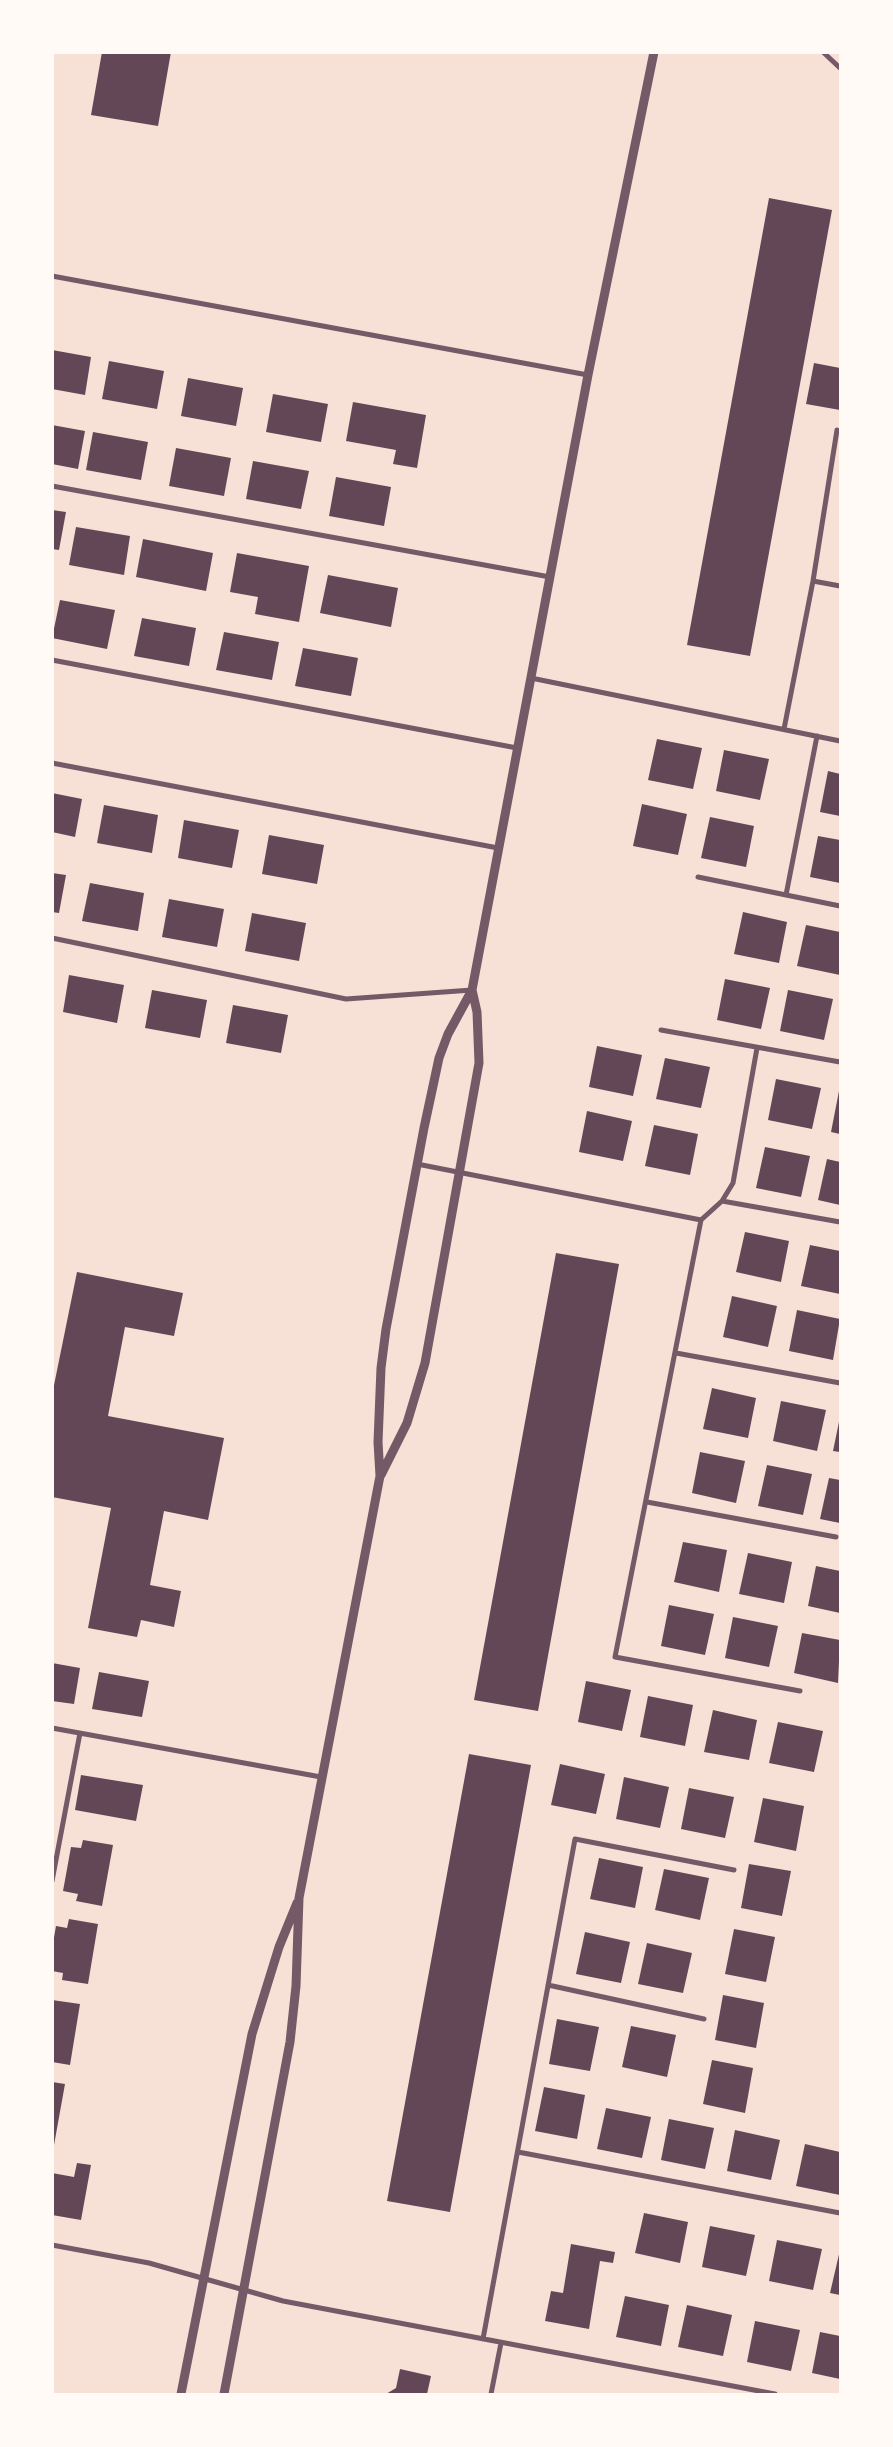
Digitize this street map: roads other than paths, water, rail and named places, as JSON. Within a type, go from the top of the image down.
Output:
[{"type":"street","points":[[224,2394],[290,2042],[296,1986],[299,1898],[380,1476],[378,1442],[381,1368],[386,1330],[439,1058],[448,1034],[472,990],[588,374],[654,52]]},
{"type":"street","points":[[823,52],[840,68]]},
{"type":"street","points":[[52,276],[588,374]]},
{"type":"street","points":[[784,729],[813,581],[839,431]]},
{"type":"street","points":[[52,486],[550,577]]},
{"type":"street","points":[[813,581],[840,586]]},
{"type":"street","points":[[52,660],[517,748]]},
{"type":"street","points":[[531,678],[840,741]]},
{"type":"street","points":[[786,895],[816,736]]},
{"type":"street","points":[[52,763],[498,848]]},
{"type":"street","points":[[698,878],[840,906]]},
{"type":"street","points":[[52,938],[346,998],[472,990]]},
{"type":"street","points":[[380,1476],[398,1444],[418,1393],[426,1363],[479,1063],[477,1012],[472,990]]},
{"type":"street","points":[[661,1030],[840,1062]]},
{"type":"street","points":[[757,1048],[733,1183],[722,1201],[701,1220],[615,1657],[800,1692]]},
{"type":"street","points":[[417,1164],[701,1220]]},
{"type":"street","points":[[722,1201],[840,1222]]},
{"type":"street","points":[[676,1353],[840,1383]]},
{"type":"street","points":[[647,1502],[836,1537]]},
{"type":"street","points":[[52,1728],[321,1777]]},
{"type":"street","points":[[52,1881],[80,1733]]},
{"type":"street","points":[[483,2339],[575,1839],[734,1870]]},
{"type":"street","points":[[181,2394],[252,2034],[279,1947],[299,1898]]},
{"type":"street","points":[[548,1985],[704,2019]]},
{"type":"street","points":[[518,2152],[840,2214]]},
{"type":"street","points":[[52,2245],[150,2263],[290,2303],[775,2394]]},
{"type":"street","points":[[491,2394],[501,2343]]}]
